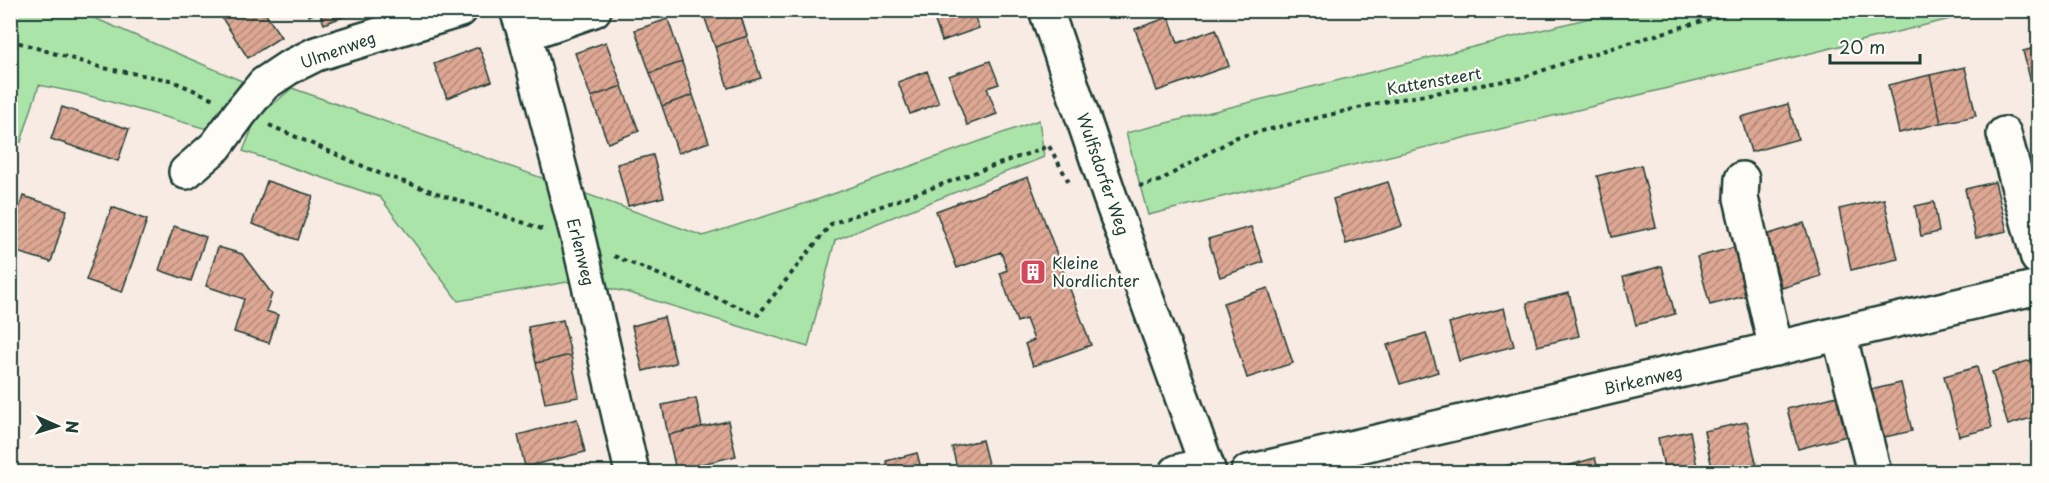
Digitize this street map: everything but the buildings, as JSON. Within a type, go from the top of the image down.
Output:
[{"type":"street","name":"Ulmenweg","points":[[186,172],[216,146],[264,84],[288,68],[316,54],[460,10]]},
{"type":"street","points":[[521,22],[594,10]]},
{"type":"street","name":"Wulfsdorfer Weg","points":[[1046,10],[1110,197],[1197,470]]},
{"type":"street","name":"Erlenweg","points":[[521,22],[579,242],[632,472]]},
{"type":"street","points":[[2004,134],[2038,258]]},
{"type":"street","points":[[1742,179],[1741,198],[1776,349]]},
{"type":"street","name":"Birkenweg","points":[[1248,472],[2038,287]]},
{"type":"street","points":[[1839,334],[1874,472]]},
{"type":"path","name":"Kattensteert","points":[[1139,186],[1159,182],[1237,137],[1379,103],[1521,78],[1579,58],[1739,10]]},
{"type":"green space","points":[[10,11],[78,11],[242,81],[207,129],[79,93],[39,85],[21,142],[11,139]]},
{"type":"green space","points":[[1618,11],[1983,11],[1148,215],[1126,133]]},
{"type":"green space","points":[[292,88],[703,236],[819,199],[1039,120],[1044,157],[835,240],[808,347],[626,292],[573,281],[458,301],[380,197],[243,151],[256,119]]},
{"type":"place","name":"Kleine Nordlichter","points":[[1033,272]]}]
